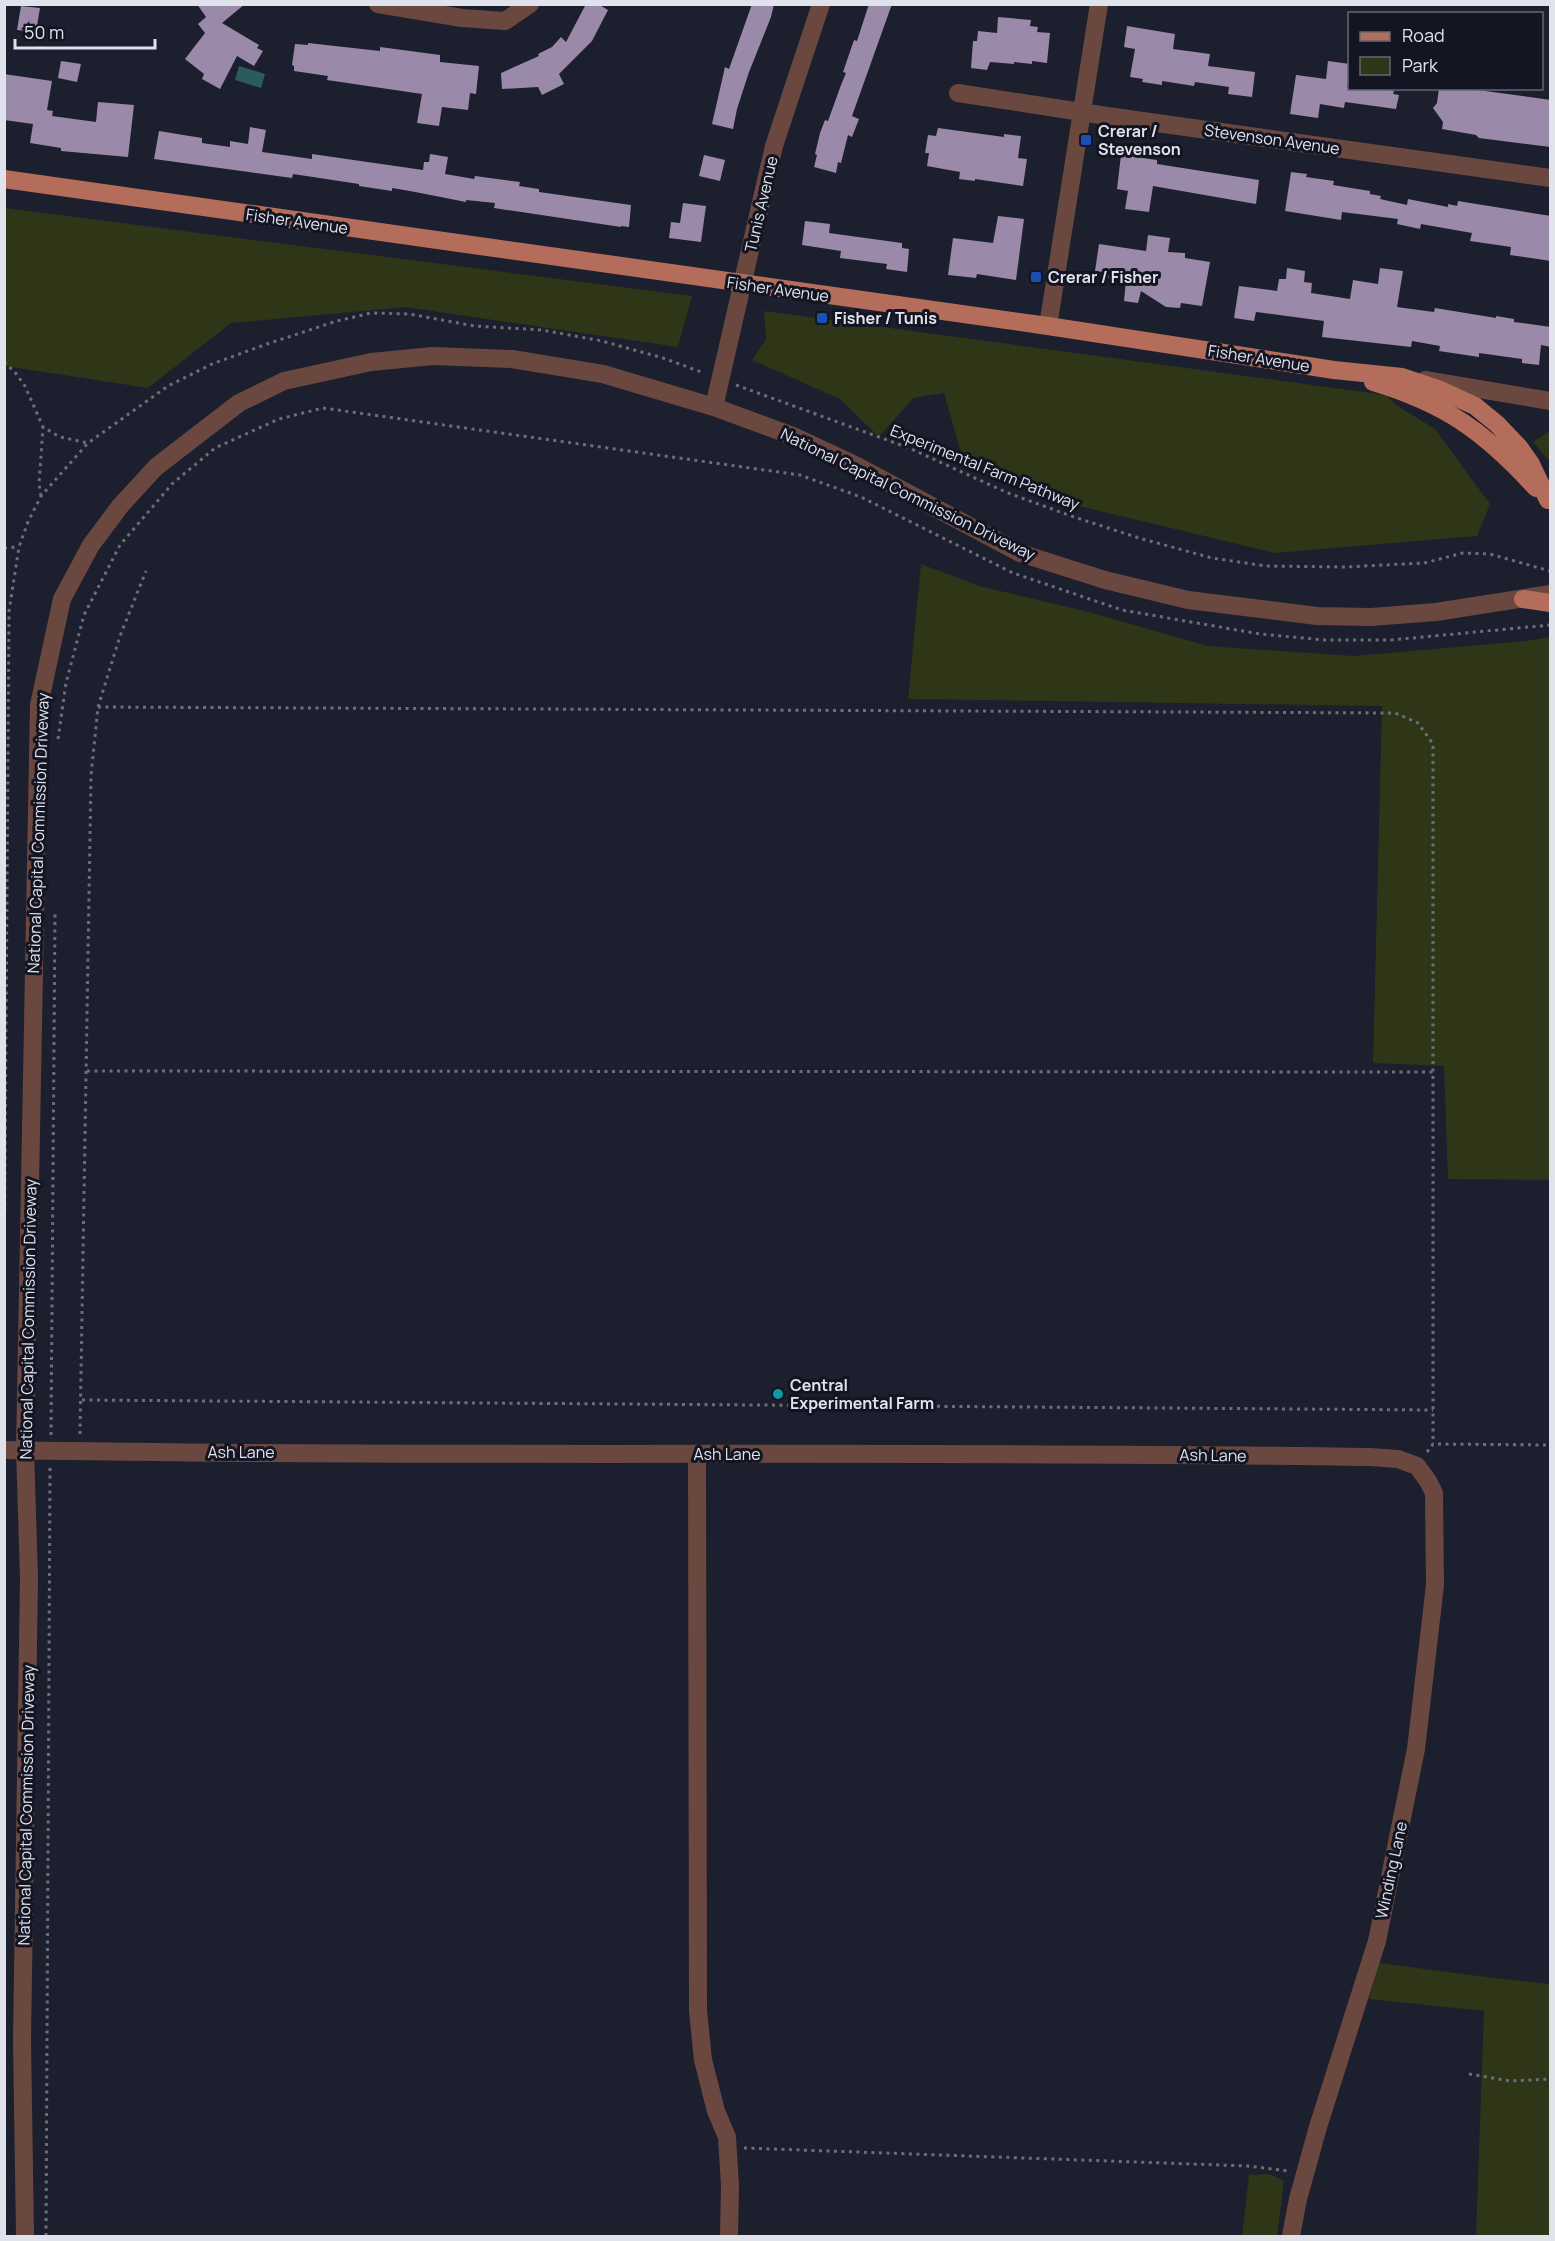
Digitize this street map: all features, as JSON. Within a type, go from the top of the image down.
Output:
[{"type":"main road","name":"Fisher Avenue","points":[[4,180],[1048,326],[1334,370],[1402,376]]},
{"type":"main road","points":[[1334,370],[1406,392],[1453,414],[1486,439],[1521,471],[1549,502]]},
{"type":"main road","points":[[1402,376],[1438,388],[1475,406],[1497,424],[1519,447],[1531,464],[1549,502]]},
{"type":"main road","points":[[1522,599],[1551,603]]},
{"type":"street","points":[[378,4],[462,18],[506,21],[530,4]]},
{"type":"street","name":"Tunis Avenue","points":[[714,407],[774,146],[821,4]]},
{"type":"street","points":[[1048,326],[1099,4]]},
{"type":"street","name":"Stevenson Avenue","points":[[958,93],[1551,178]]},
{"type":"street","name":"National Capital Commission Driveway","points":[[25,2236],[22,2040],[29,1578],[25,1450],[39,705],[62,599],[91,545],[121,506],[156,467],[239,403],[284,381],[371,362],[433,356],[512,358],[603,374],[714,407],[793,436],[857,466],[1020,553],[1105,580],[1188,600],[1317,616],[1371,617],[1436,612],[1551,594]]},
{"type":"street","name":"Fisher Avenue","points":[[1402,376],[1551,401]]},
{"type":"street","name":"Ash Lane","points":[[4,1450],[1137,1454],[1347,1457],[1398,1460],[1417,1466]]},
{"type":"street","points":[[697,1454],[698,2011],[703,2060],[716,2111],[727,2137],[730,2185],[729,2236]]},
{"type":"street","name":"Winding Lane","points":[[1291,2236],[1305,2173],[1377,1941],[1416,1749],[1435,1585],[1434,1493],[1417,1466]]},
{"type":"path","points":[[4,362],[25,386],[43,428],[39,484],[41,496]]},
{"type":"path","name":"Experimental Farm Pathway","points":[[734,384],[909,447],[1008,492],[1074,518],[1212,558],[1266,566],[1345,567],[1424,562],[1463,553],[1490,554],[1551,571]]},
{"type":"path","points":[[57,748],[66,683],[84,615],[120,545],[172,484],[215,448],[279,419],[323,408],[800,476],[861,497],[1013,573],[1122,610],[1260,634],[1324,640],[1391,640],[1551,625]]},
{"type":"path","points":[[4,1317],[9,611],[19,547],[41,496],[88,443],[60,436],[43,428]]},
{"type":"path","points":[[4,548],[19,547]]},
{"type":"path","points":[[80,1451],[91,776],[98,707],[120,636],[146,571]]},
{"type":"path","points":[[98,707],[1395,713],[1418,723],[1433,744],[1433,1444],[1417,1466]]},
{"type":"path","points":[[46,2236],[55,903]]},
{"type":"path","points":[[87,1071],[1433,1072]]},
{"type":"path","points":[[82,1400],[1433,1410]]},
{"type":"path","points":[[1433,1444],[1551,1444]]},
{"type":"path","points":[[1469,2074],[1510,2081],[1551,2079]]},
{"type":"path","points":[[727,2148],[1248,2166],[1305,2173]]},
{"type":"green space","points":[[5,208],[692,296],[678,347],[405,307],[231,323],[148,388],[5,366]]},
{"type":"green space","points":[[764,311],[1386,395],[1396,405],[1435,429],[1490,504],[1477,536],[1275,553],[1079,506],[965,467],[944,393],[913,398],[879,437],[840,399],[752,360],[766,339]]},
{"type":"green space","points":[[1550,431],[1550,462],[1533,442]]},
{"type":"green space","points":[[921,564],[979,586],[1089,612],[1208,646],[1354,656],[1550,637],[1550,1180],[1448,1179],[1444,1066],[1373,1063],[1382,706],[908,699]]},
{"type":"green space","points":[[1379,1963],[1550,1984],[1550,2236],[1476,2236],[1484,2011],[1369,1999]]},
{"type":"green space","points":[[1269,2174],[1284,2181],[1277,2236],[1242,2236],[1249,2175]]},
{"type":"shaded area","points":[[239,66],[265,74],[261,88],[235,80]]},
{"type":"building","points":[[197,4],[245,4],[222,23],[259,45],[257,48],[263,51],[254,66],[237,56],[220,89],[202,79],[204,74],[185,59],[205,33],[198,24],[206,17]]},
{"type":"building","points":[[586,4],[598,4],[608,10],[592,41],[559,74],[564,84],[542,95],[538,87],[502,89],[501,73],[539,56],[538,54],[552,47],[561,37],[566,42]]},
{"type":"building","points":[[752,4],[774,4],[771,17],[749,72],[733,129],[712,124],[725,67],[729,69]]},
{"type":"building","points":[[869,4],[892,4],[852,116],[859,119],[852,137],[848,135],[836,173],[814,167],[817,155],[815,154],[820,133],[825,120],[828,121],[846,73],[843,72],[854,40],[857,41]]},
{"type":"building","points":[[21,6],[40,8],[36,32],[17,30]]},
{"type":"building","points":[[998,17],[1031,20],[1030,26],[1038,27],[1037,32],[1050,33],[1047,63],[990,62],[987,70],[971,68],[973,41],[977,41],[978,31],[997,33]]},
{"type":"building","points":[[1127,26],[1175,34],[1173,49],[1210,54],[1208,66],[1255,72],[1252,97],[1228,94],[1229,87],[1195,82],[1194,86],[1162,81],[1162,85],[1142,82],[1143,79],[1130,77],[1135,49],[1124,47]]},
{"type":"building","points":[[308,43],[380,51],[380,47],[440,55],[440,62],[479,66],[476,94],[470,93],[468,110],[442,107],[439,126],[417,123],[422,94],[327,80],[328,76],[294,71],[292,65],[295,44],[308,45]]},
{"type":"building","points":[[61,61],[81,64],[77,82],[58,78]]},
{"type":"building","points":[[1328,61],[1348,64],[1348,90],[1394,91],[1393,94],[1399,95],[1396,109],[1345,102],[1344,108],[1320,104],[1318,118],[1290,114],[1296,75],[1326,79]]},
{"type":"building","points":[[4,74],[52,81],[47,110],[53,111],[52,116],[96,122],[98,102],[134,105],[128,157],[61,151],[61,148],[30,143],[33,124],[4,120]]},
{"type":"building","points":[[1439,90],[1478,90],[1551,100],[1551,147],[1479,138],[1476,135],[1442,129],[1443,122],[1433,108],[1437,103]]},
{"type":"building","points":[[250,127],[266,130],[262,152],[312,159],[312,154],[423,170],[424,162],[429,162],[430,154],[448,157],[445,174],[474,179],[475,176],[520,182],[519,186],[539,189],[539,192],[631,205],[629,227],[494,208],[495,203],[466,200],[466,202],[392,188],[392,191],[293,174],[292,178],[154,159],[159,131],[202,138],[202,143],[230,147],[230,141],[248,144]]},
{"type":"building","points":[[938,128],[1004,137],[1004,134],[1021,136],[1018,158],[1027,159],[1023,186],[959,179],[960,172],[927,166],[929,153],[925,153],[928,135],[936,136]]},
{"type":"building","points":[[704,155],[725,160],[720,181],[699,176]]},
{"type":"building","points":[[1121,155],[1157,160],[1157,164],[1259,180],[1256,204],[1153,186],[1149,212],[1125,209],[1128,191],[1117,189]]},
{"type":"building","points":[[1291,172],[1307,174],[1306,177],[1334,181],[1333,185],[1370,191],[1370,194],[1381,196],[1380,199],[1407,205],[1408,199],[1448,207],[1448,204],[1457,206],[1458,201],[1551,216],[1551,261],[1510,255],[1511,247],[1470,241],[1472,233],[1421,224],[1420,229],[1397,224],[1398,219],[1342,212],[1341,220],[1285,211]]},
{"type":"building","points":[[683,203],[706,206],[701,242],[669,238],[671,222],[680,223]]},
{"type":"building","points":[[998,216],[1024,219],[1016,280],[977,274],[976,278],[948,275],[953,238],[993,243]]},
{"type":"building","points":[[805,221],[830,224],[829,233],[902,243],[902,248],[909,249],[907,272],[886,269],[887,264],[840,258],[841,251],[802,245]]},
{"type":"building","points":[[1148,235],[1170,238],[1168,252],[1185,253],[1185,258],[1210,262],[1202,306],[1181,303],[1180,308],[1166,307],[1141,291],[1138,303],[1124,301],[1126,281],[1102,277],[1102,272],[1095,271],[1099,244],[1146,251]]},
{"type":"building","points":[[1287,268],[1305,271],[1304,282],[1312,283],[1311,293],[1350,299],[1353,280],[1378,284],[1380,268],[1403,271],[1397,307],[1434,312],[1435,308],[1496,318],[1496,316],[1514,319],[1514,322],[1551,327],[1551,347],[1541,345],[1539,365],[1522,363],[1522,359],[1479,353],[1479,357],[1439,351],[1440,346],[1412,341],[1411,347],[1322,337],[1324,321],[1256,312],[1254,321],[1234,318],[1239,286],[1277,291],[1279,279],[1286,279]]},
{"type":"place","name":"Crerar / Stevenson","points":[[1086,140]]},
{"type":"place","name":"Crerar / Fisher","points":[[1036,277]]},
{"type":"place","name":"Fisher / Tunis","points":[[822,318]]},
{"type":"place","name":"Central Experimental Farm","points":[[778,1394]]}]
